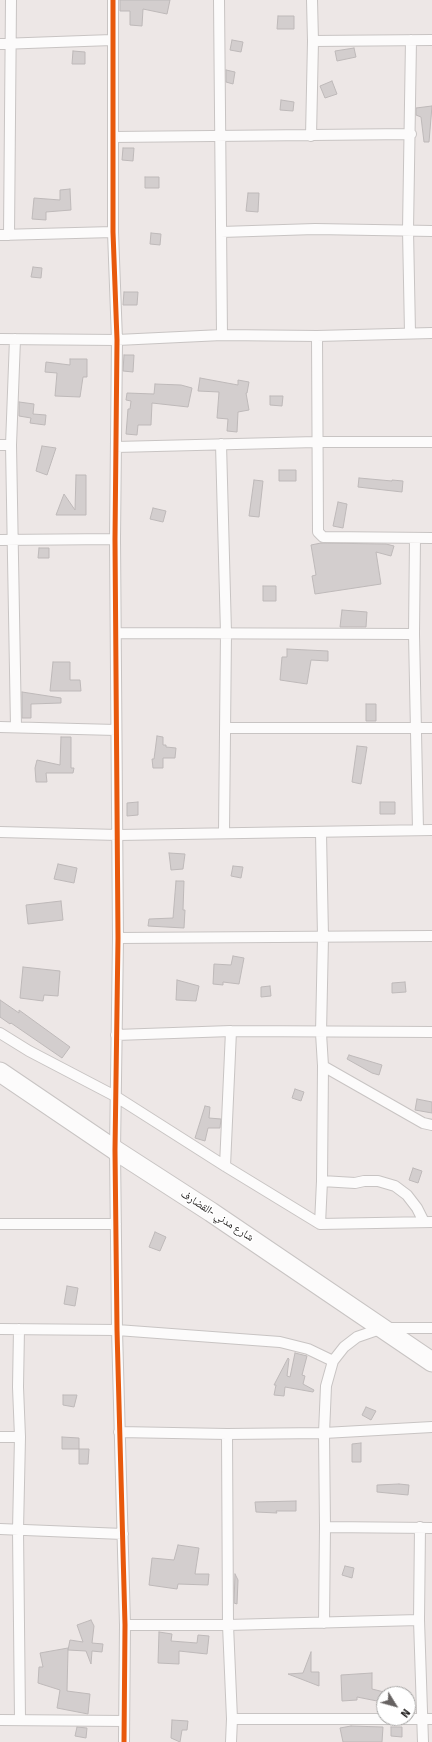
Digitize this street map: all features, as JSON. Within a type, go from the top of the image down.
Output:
[{"type":"highway","name":"شارع مدني -القضارف","points":[[0,1072],[115,1150],[211,1212],[432,1362]]},
{"type":"street","points":[[11,0],[12,44],[5,235],[113,232]]},
{"type":"street","points":[[113,0],[113,232],[117,340],[115,539],[118,835],[115,1096],[116,1330],[125,1625],[124,1742]]},
{"type":"street","points":[[219,0],[222,335]]},
{"type":"street","points":[[311,136],[313,42],[312,0]]},
{"type":"street","points":[[0,44],[112,40]]},
{"type":"street","points":[[410,333],[408,230],[411,134],[411,40]]},
{"type":"street","points":[[313,42],[432,40]]},
{"type":"street","points":[[113,137],[411,134]]},
{"type":"street","points":[[221,232],[315,229],[432,231]]},
{"type":"street","points":[[0,339],[117,340],[222,335],[317,336],[432,333]]},
{"type":"street","points":[[317,336],[316,442],[318,532],[323,537],[432,538]]},
{"type":"street","points":[[15,339],[11,445],[16,727]]},
{"type":"street","points":[[116,447],[316,442],[432,442]]},
{"type":"street","points":[[221,444],[226,633],[224,832]]},
{"type":"street","points":[[0,445],[11,445]]},
{"type":"street","points":[[415,538],[414,634],[418,830]]},
{"type":"street","points":[[0,540],[115,539]]},
{"type":"street","points":[[116,633],[414,634]]},
{"type":"street","points":[[0,727],[116,730]]},
{"type":"street","points":[[224,728],[432,728]]},
{"type":"street","points":[[0,832],[118,835],[224,832],[321,833],[432,830]]},
{"type":"street","points":[[320,1224],[323,1066],[321,833]]},
{"type":"street","points":[[118,938],[432,936]]},
{"type":"street","points":[[116,1035],[231,1031],[322,1033],[432,1032]]},
{"type":"street","points":[[225,1166],[231,1031]]},
{"type":"street","points":[[0,1033],[29,1051],[115,1096],[320,1224],[428,1222]]},
{"type":"street","points":[[323,1066],[423,1123],[432,1125]]},
{"type":"street","points":[[322,1180],[356,1183],[364,1181],[378,1181],[395,1186],[407,1195],[428,1222]]},
{"type":"street","points":[[0,1224],[116,1224]]},
{"type":"street","points":[[324,1623],[326,1527],[324,1433],[326,1386],[333,1361],[344,1347],[357,1337],[383,1328],[432,1328]]},
{"type":"street","points":[[0,1329],[116,1330],[280,1342],[308,1350],[333,1361]]},
{"type":"street","points":[[19,1329],[18,1387],[20,1437],[18,1530],[20,1719]]},
{"type":"street","points":[[119,1432],[227,1434],[324,1433],[432,1427]]},
{"type":"street","points":[[227,1434],[228,1625],[232,1719],[231,1742]]},
{"type":"street","points":[[0,1437],[20,1437]]},
{"type":"street","points":[[326,1527],[432,1528]]},
{"type":"street","points":[[420,1527],[420,1620],[428,1719],[423,1742]]},
{"type":"street","points":[[0,1529],[123,1534]]},
{"type":"street","points":[[125,1625],[228,1625],[420,1620]]},
{"type":"street","points":[[232,1719],[428,1719]]},
{"type":"street","points":[[0,1720],[124,1721]]},
{"type":"building","points":[[120,0],[170,0],[167,14],[143,9],[142,26],[130,25],[130,11],[120,11]]},
{"type":"building","points":[[278,16],[294,16],[294,29],[277,29]]},
{"type":"building","points":[[232,40],[243,42],[241,52],[230,50]]},
{"type":"building","points":[[354,48],[356,57],[337,61],[335,51]]},
{"type":"building","points":[[73,51],[85,52],[85,64],[72,64]]},
{"type":"building","points":[[226,70],[235,72],[233,84],[226,82]]},
{"type":"building","points":[[332,81],[337,94],[325,98],[320,86]]},
{"type":"building","points":[[281,100],[294,102],[293,111],[280,110]]},
{"type":"building","points":[[432,106],[429,142],[424,142],[421,117],[416,115],[416,108]]},
{"type":"building","points":[[123,148],[134,148],[133,161],[122,160]]},
{"type":"building","points":[[145,177],[159,177],[159,188],[145,188]]},
{"type":"building","points":[[70,189],[71,210],[46,212],[46,220],[32,219],[34,198],[60,200],[60,190]]},
{"type":"building","points":[[248,193],[259,193],[258,212],[246,211]]},
{"type":"building","points":[[151,233],[161,234],[160,245],[150,244]]},
{"type":"building","points":[[33,267],[42,268],[41,278],[31,277]]},
{"type":"building","points":[[124,292],[138,292],[137,305],[123,305]]},
{"type":"building","points":[[124,355],[134,355],[133,372],[123,371]]},
{"type":"building","points":[[70,359],[87,359],[87,377],[83,377],[80,397],[55,396],[57,373],[45,372],[46,362],[70,365]]},
{"type":"building","points":[[200,378],[238,385],[238,380],[249,382],[246,393],[249,410],[238,412],[237,432],[227,431],[228,419],[217,418],[219,392],[198,391]]},
{"type":"building","points":[[155,384],[181,385],[192,388],[188,407],[152,403],[151,425],[138,425],[137,435],[126,434],[128,409],[130,409],[131,401],[126,400],[127,393],[154,394]]},
{"type":"building","points":[[270,396],[283,396],[282,406],[270,405]]},
{"type":"building","points":[[19,402],[34,404],[33,414],[46,415],[45,425],[30,423],[31,418],[19,416]]},
{"type":"building","points":[[42,446],[56,448],[47,475],[36,471]]},
{"type":"building","points":[[279,470],[296,470],[296,481],[279,481]]},
{"type":"building","points":[[76,475],[86,475],[86,515],[56,515],[64,494],[75,510]]},
{"type":"building","points":[[359,478],[403,481],[402,492],[358,487]]},
{"type":"building","points":[[254,480],[263,481],[259,517],[249,516]]},
{"type":"building","points":[[338,502],[347,504],[343,528],[333,526]]},
{"type":"building","points":[[153,508],[166,511],[163,522],[150,519]]},
{"type":"building","points":[[321,543],[386,544],[394,546],[391,556],[376,552],[381,584],[315,594],[312,576],[316,575],[311,545]]},
{"type":"building","points":[[39,548],[49,548],[49,558],[38,558]]},
{"type":"building","points":[[263,586],[276,586],[276,601],[263,601]]},
{"type":"building","points":[[342,610],[367,612],[366,627],[340,627]]},
{"type":"building","points":[[287,649],[328,651],[328,661],[311,660],[307,684],[280,680],[282,657],[287,657]]},
{"type":"building","points":[[53,662],[70,662],[70,680],[80,680],[81,691],[50,691]]},
{"type":"building","points":[[22,692],[61,698],[61,703],[31,704],[31,718],[22,718]]},
{"type":"building","points":[[366,704],[376,704],[376,721],[366,721]]},
{"type":"building","points":[[157,736],[163,737],[163,745],[166,745],[166,747],[176,748],[175,758],[163,758],[163,768],[153,768],[152,759],[154,759]]},
{"type":"building","points":[[61,737],[71,737],[71,768],[74,768],[73,773],[46,773],[47,782],[36,782],[35,768],[37,760],[60,765]]},
{"type":"building","points":[[357,746],[367,747],[361,784],[352,782]]},
{"type":"building","points":[[138,802],[138,815],[127,816],[127,803]]},
{"type":"building","points":[[380,802],[395,802],[395,814],[380,814]]},
{"type":"building","points":[[169,853],[185,854],[183,869],[171,870]]},
{"type":"building","points":[[58,864],[77,868],[74,883],[54,879]]},
{"type":"building","points":[[233,866],[243,867],[241,878],[231,876]]},
{"type":"building","points":[[176,881],[184,881],[184,928],[148,926],[149,919],[173,918]]},
{"type":"building","points":[[61,901],[63,920],[28,924],[26,905]]},
{"type":"building","points":[[233,956],[244,958],[239,984],[223,982],[223,985],[213,984],[214,964],[231,965]]},
{"type":"building","points":[[23,967],[60,971],[58,996],[44,995],[43,1001],[20,998]]},
{"type":"building","points":[[177,980],[199,986],[196,1001],[176,1000]]},
{"type":"building","points":[[405,982],[406,992],[392,993],[392,983]]},
{"type":"building","points":[[270,986],[271,996],[261,997],[261,987]]},
{"type":"building","points":[[0,1000],[19,1013],[19,1010],[70,1047],[62,1058],[0,1017]]},
{"type":"building","points":[[349,1055],[382,1065],[379,1075],[372,1073],[347,1059]]},
{"type":"building","points":[[295,1089],[304,1092],[301,1101],[292,1098]]},
{"type":"building","points":[[417,1099],[432,1102],[432,1113],[415,1110]]},
{"type":"building","points":[[205,1106],[210,1107],[209,1118],[221,1119],[220,1128],[208,1128],[205,1141],[195,1138]]},
{"type":"building","points":[[413,1168],[422,1171],[418,1183],[409,1180]]},
{"type":"building","points":[[155,1232],[166,1237],[160,1251],[149,1247]]},
{"type":"building","points":[[67,1286],[78,1288],[75,1306],[64,1304]]},
{"type":"building","points":[[295,1353],[307,1356],[302,1375],[305,1376],[303,1384],[314,1390],[313,1392],[285,1387],[284,1396],[274,1395],[276,1385],[274,1385],[288,1358],[287,1376],[290,1377]]},
{"type":"building","points":[[63,1395],[77,1395],[74,1407],[63,1405]]},
{"type":"building","points":[[366,1407],[376,1411],[371,1420],[362,1415]]},
{"type":"building","points":[[62,1437],[79,1438],[79,1449],[62,1449]]},
{"type":"building","points":[[361,1443],[361,1462],[352,1462],[352,1444]]},
{"type":"building","points":[[79,1449],[89,1449],[88,1464],[79,1464]]},
{"type":"building","points":[[377,1485],[409,1485],[408,1495],[377,1492]]},
{"type":"building","points":[[296,1501],[296,1511],[276,1511],[277,1513],[256,1512],[255,1502]]},
{"type":"building","points":[[178,1545],[199,1548],[195,1574],[209,1574],[208,1585],[178,1584],[177,1589],[149,1585],[152,1558],[174,1560]]},
{"type":"building","points":[[345,1566],[354,1568],[352,1578],[342,1575]]},
{"type":"building","points":[[235,1574],[238,1580],[237,1604],[234,1603]]},
{"type":"building","points":[[91,1620],[94,1626],[92,1643],[103,1644],[102,1652],[92,1651],[91,1664],[86,1651],[68,1650],[70,1640],[83,1642],[77,1625]]},
{"type":"building","points":[[159,1632],[172,1634],[171,1641],[197,1643],[198,1635],[209,1636],[207,1654],[179,1651],[179,1664],[158,1663]]},
{"type":"building","points":[[68,1648],[67,1691],[90,1694],[88,1714],[57,1708],[60,1690],[38,1683],[39,1667],[43,1667],[40,1653]]},
{"type":"building","points":[[311,1652],[311,1672],[319,1672],[319,1686],[288,1674],[303,1673]]},
{"type":"building","points":[[372,1673],[372,1689],[376,1690],[376,1701],[357,1697],[357,1700],[342,1701],[341,1675]]},
{"type":"building","points":[[172,1720],[188,1721],[187,1730],[182,1730],[180,1742],[171,1738]]},
{"type":"building","points":[[351,1726],[383,1727],[382,1742],[343,1742],[340,1728]]},
{"type":"building","points":[[77,1727],[87,1728],[86,1738],[75,1736]]},
{"type":"building","points":[[391,1727],[402,1727],[402,1737],[391,1736]]},
{"type":"cycle path","points":[[113,0],[113,232],[117,340],[115,539],[118,938],[115,1150],[117,1330],[125,1625],[124,1742]]}]
